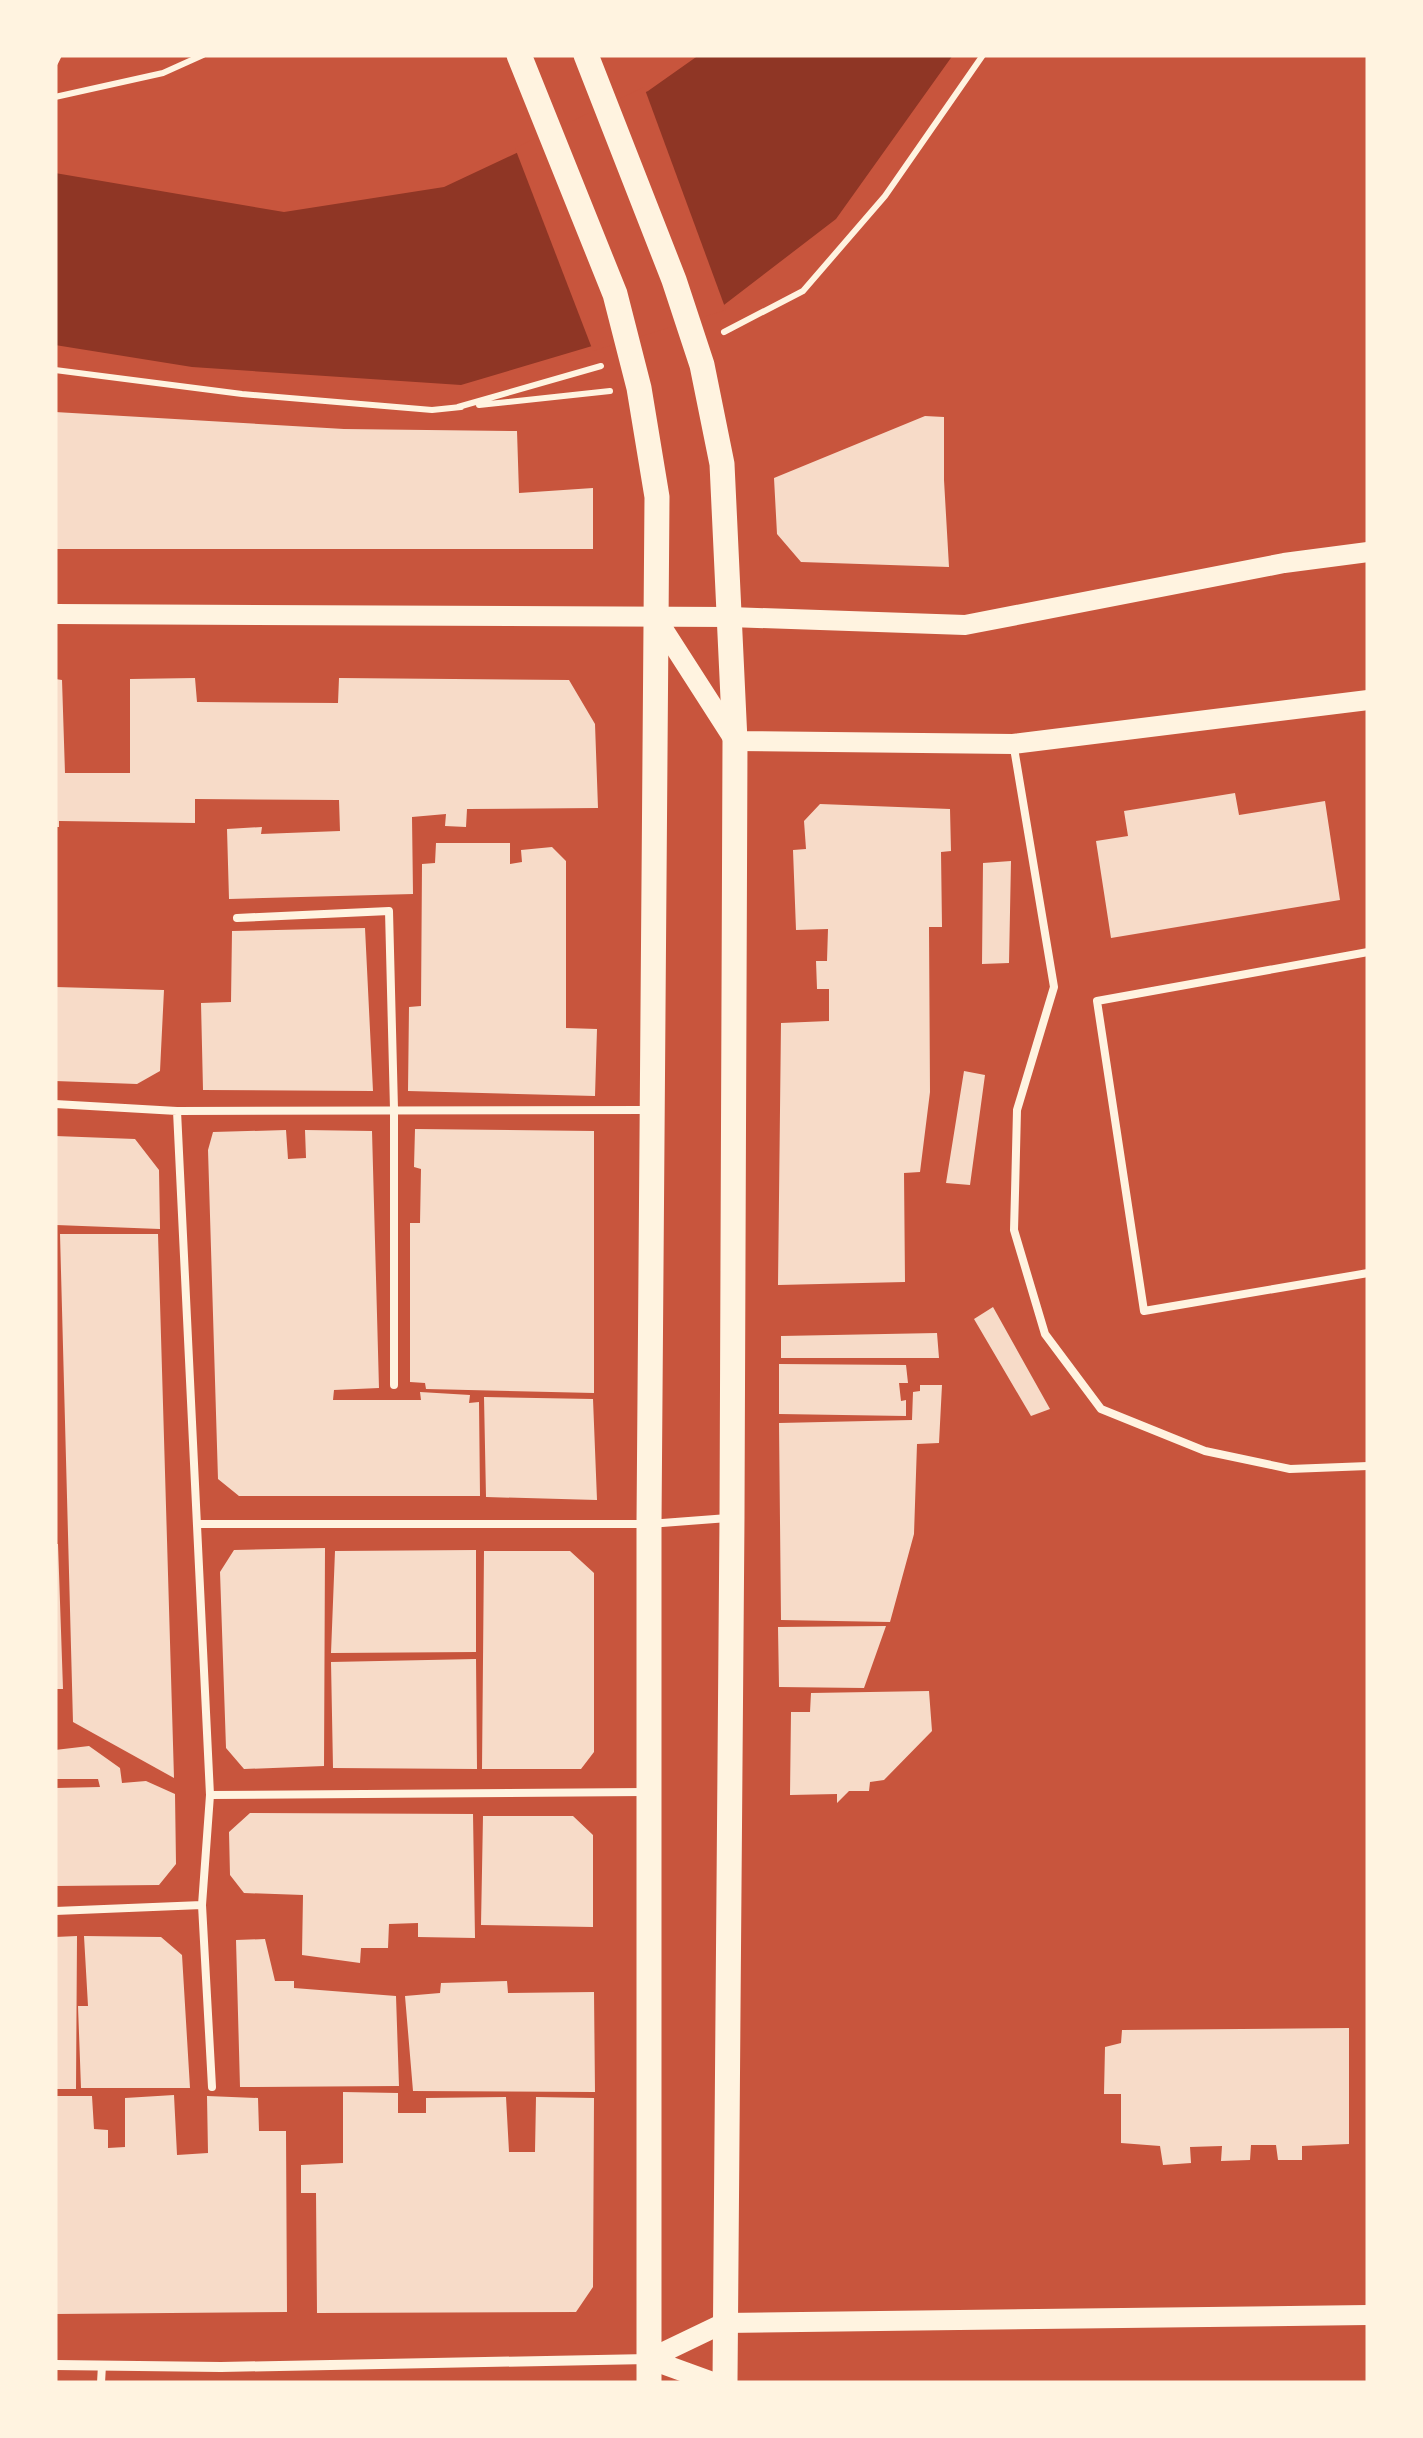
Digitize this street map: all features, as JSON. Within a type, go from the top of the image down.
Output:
[{"type":"main road","points":[[519,55],[615,294],[639,388],[657,497],[649,1524],[649,2371]]},
{"type":"main road","points":[[586,55],[674,280],[702,365],[722,464],[734,741],[725,2383]]},
{"type":"main road","points":[[55,614],[730,616],[965,625],[1284,563],[1368,552]]},
{"type":"main road","points":[[656,618],[734,741]]},
{"type":"main road","points":[[734,741],[1014,744],[1368,700]]},
{"type":"main road","points":[[649,2371],[724,2323],[1368,2315]]},
{"type":"main road","points":[[649,2371],[715,2383]]},
{"type":"street","points":[[55,2366],[649,2371]]},
{"type":"lane","points":[[1014,744],[1054,987],[1017,1110],[1015,1177],[1014,1230],[1045,1334],[1101,1409],[1205,1451],[1273,1466],[1368,1466]]},
{"type":"lane","points":[[236,918],[389,911],[394,1385]]},
{"type":"lane","points":[[1368,952],[1097,1001],[1144,1311],[1368,1274]]},
{"type":"lane","points":[[55,1104],[177,1112],[651,1110]]},
{"type":"lane","points":[[177,1112],[210,1796],[202,1905],[212,2087]]},
{"type":"lane","points":[[198,1524],[649,1524],[732,1517]]},
{"type":"lane","points":[[210,1796],[651,1792]]},
{"type":"lane","points":[[55,1911],[202,1905]]},
{"type":"lane","points":[[101,2383],[102,2365]]},
{"type":"path","points":[[55,63],[59,55]]},
{"type":"path","points":[[55,96],[163,73],[202,55]]},
{"type":"path","points":[[718,334],[737,328],[802,291],[885,196],[983,55]]},
{"type":"path","points":[[458,407],[614,364]]},
{"type":"path","points":[[55,370],[260,396],[432,410],[639,388]]},
{"type":"shaded area","points":[[699,55],[953,55],[836,219],[720,308],[461,385],[192,367],[55,345],[55,173],[284,212],[444,187],[648,91]]},
{"type":"pier","points":[[644,87],[726,310],[593,351],[515,148]]},
{"type":"building","points":[[55,412],[344,429],[517,431],[519,493],[593,488],[593,549],[55,549]]},
{"type":"building","points":[[925,416],[944,417],[949,567],[801,562],[777,534],[774,478]]},
{"type":"building","points":[[195,678],[197,702],[338,703],[339,678],[569,680],[595,724],[598,808],[467,809],[466,827],[445,826],[446,814],[412,817],[413,894],[229,899],[227,829],[262,827],[261,834],[340,831],[339,800],[195,799],[195,823],[59,821],[59,827],[55,827],[55,679],[62,680],[65,773],[130,773],[130,679]]},
{"type":"building","points":[[1235,793],[1239,815],[1325,801],[1340,900],[1111,938],[1096,841],[1128,836],[1124,811]]},
{"type":"building","points":[[820,804],[950,809],[951,851],[941,852],[942,927],[929,927],[930,1092],[920,1172],[904,1173],[905,1282],[778,1285],[781,1023],[829,1021],[829,989],[817,989],[816,961],[827,961],[828,929],[796,930],[793,850],[806,849],[804,821]]},
{"type":"building","points":[[436,843],[510,843],[510,864],[522,862],[521,850],[552,847],[566,861],[566,1028],[597,1029],[595,1096],[408,1091],[409,1007],[421,1006],[422,864],[435,863]]},
{"type":"building","points":[[1011,861],[1009,963],[982,964],[983,863]]},
{"type":"building","points":[[365,928],[373,1091],[203,1090],[201,1003],[231,1002],[232,931]]},
{"type":"building","points":[[55,987],[164,990],[160,1071],[137,1084],[55,1081]]},
{"type":"building","points":[[964,1071],[985,1075],[970,1185],[946,1183]]},
{"type":"building","points":[[415,1129],[594,1131],[594,1393],[426,1389],[425,1383],[410,1382],[410,1223],[420,1223],[421,1169],[414,1167]]},
{"type":"building","points":[[286,1130],[288,1159],[306,1158],[305,1130],[372,1131],[379,1388],[334,1390],[333,1400],[421,1400],[420,1392],[470,1395],[469,1403],[479,1402],[480,1496],[239,1496],[218,1479],[208,1150],[213,1132]]},
{"type":"building","points":[[55,1136],[135,1139],[159,1170],[160,1229],[56,1225]]},
{"type":"building","points":[[60,1234],[158,1234],[174,1778],[73,1722]]},
{"type":"building","points":[[993,1307],[1050,1409],[1031,1416],[974,1319]]},
{"type":"building","points":[[937,1333],[939,1358],[781,1358],[781,1336]]},
{"type":"building","points":[[779,1364],[906,1365],[908,1383],[899,1383],[901,1401],[906,1400],[906,1416],[779,1414]]},
{"type":"building","points":[[920,1385],[942,1385],[939,1443],[917,1444],[914,1534],[890,1622],[781,1620],[779,1423],[912,1420],[913,1392],[920,1391]]},
{"type":"building","points":[[484,1397],[593,1399],[597,1500],[486,1497]]},
{"type":"building","points":[[58,1544],[63,1689],[55,1689]]},
{"type":"building","points":[[325,1548],[324,1766],[244,1769],[226,1748],[220,1572],[234,1550]]},
{"type":"building","points":[[476,1550],[476,1652],[331,1653],[335,1551]]},
{"type":"building","points":[[484,1551],[570,1551],[594,1573],[594,1752],[581,1769],[482,1769]]},
{"type":"building","points":[[886,1626],[864,1688],[779,1687],[778,1627]]},
{"type":"building","points":[[476,1659],[477,1769],[333,1768],[331,1662]]},
{"type":"building","points":[[929,1691],[932,1731],[884,1780],[870,1782],[869,1791],[849,1791],[837,1803],[837,1794],[790,1795],[791,1712],[810,1712],[811,1693]]},
{"type":"building","points":[[89,1746],[120,1768],[122,1783],[146,1781],[175,1794],[176,1864],[159,1885],[55,1886],[55,1788],[100,1787],[98,1779],[55,1779],[55,1750]]},
{"type":"building","points":[[250,1813],[473,1814],[475,1938],[418,1937],[418,1923],[389,1924],[388,1948],[361,1948],[360,1963],[302,1955],[303,1895],[244,1893],[230,1875],[229,1832]]},
{"type":"building","points":[[483,1816],[573,1816],[593,1835],[593,1927],[481,1925]]},
{"type":"building","points":[[77,1936],[76,2089],[55,2089],[55,1937]]},
{"type":"building","points":[[84,1936],[161,1937],[182,1955],[190,2088],[81,2088],[78,2006],[88,2006]]},
{"type":"building","points":[[265,1939],[275,1981],[294,1981],[294,1988],[396,1996],[399,2086],[240,2087],[236,1940]]},
{"type":"building","points":[[507,1981],[508,1993],[594,1992],[595,2092],[413,2091],[405,1996],[440,1993],[441,1983]]},
{"type":"building","points":[[1349,2028],[1349,2144],[1302,2146],[1302,2160],[1278,2160],[1276,2145],[1251,2145],[1250,2160],[1221,2161],[1222,2146],[1190,2147],[1191,2163],[1163,2165],[1160,2146],[1121,2143],[1121,2094],[1104,2094],[1105,2047],[1121,2043],[1122,2030]]},
{"type":"building","points":[[343,2092],[398,2093],[398,2113],[426,2113],[426,2098],[506,2097],[509,2152],[535,2152],[536,2097],[594,2098],[593,2287],[576,2312],[317,2313],[316,2193],[301,2193],[301,2165],[343,2163]]},
{"type":"building","points":[[174,2095],[177,2155],[208,2153],[207,2096],[258,2098],[259,2131],[286,2131],[287,2312],[55,2314],[55,2096],[92,2096],[94,2129],[108,2130],[108,2148],[125,2147],[125,2098]]}]
